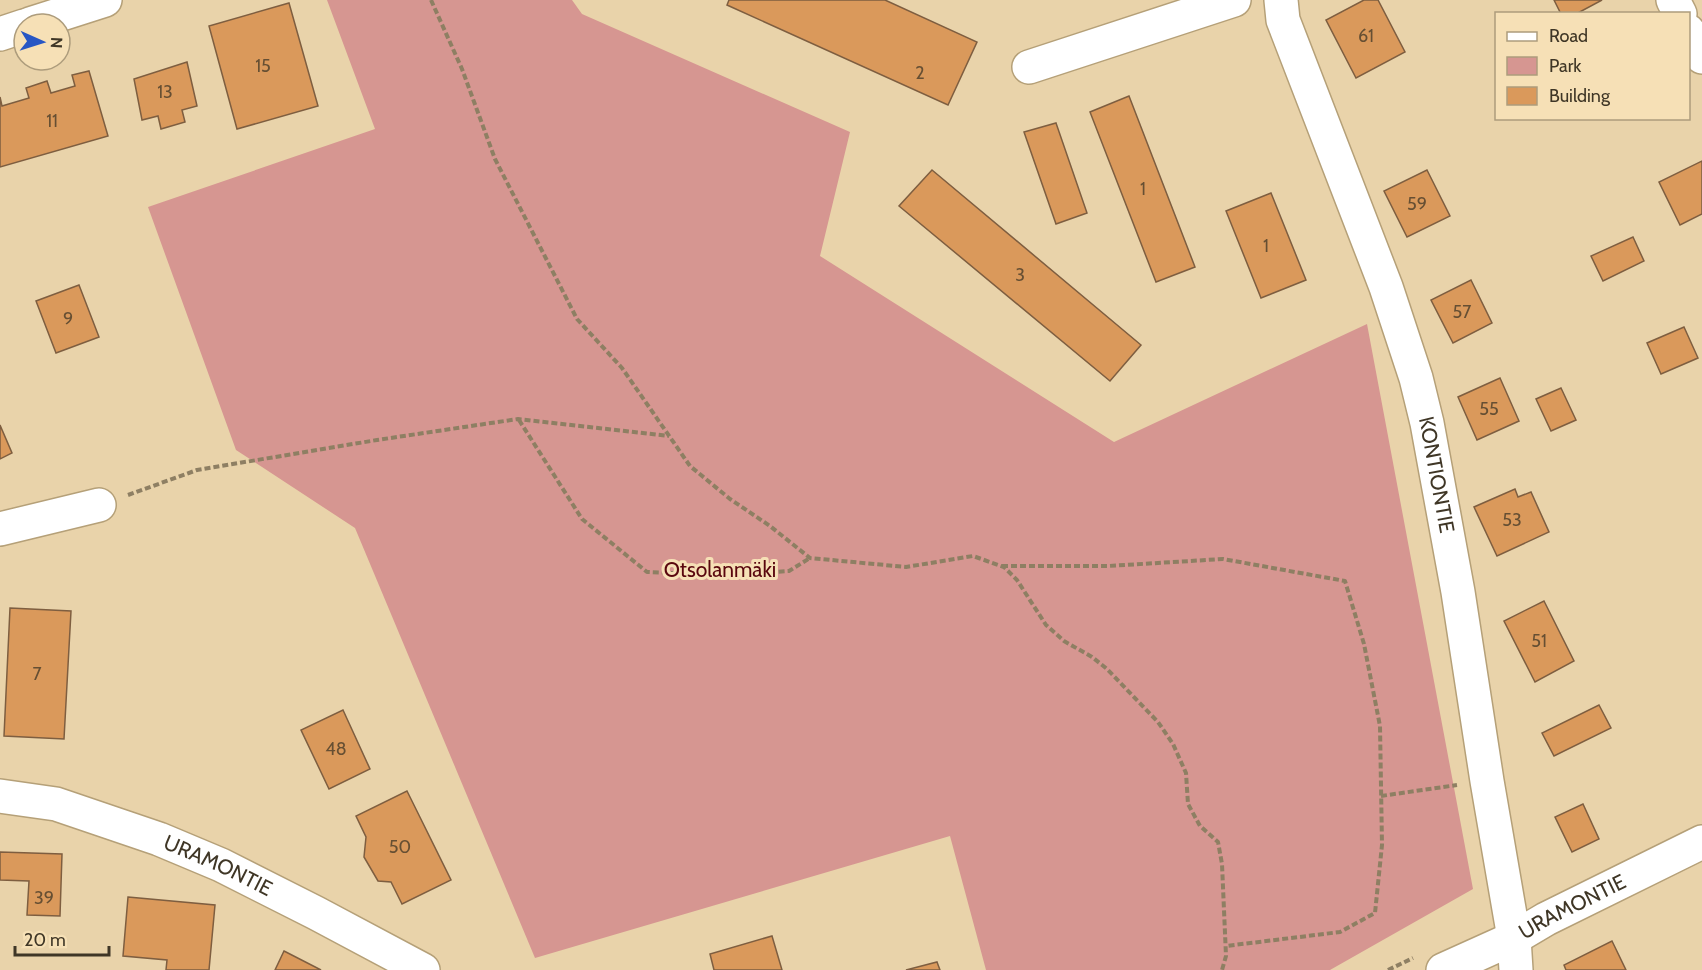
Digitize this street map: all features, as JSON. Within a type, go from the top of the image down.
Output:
[{"type":"street","points":[[68,12],[105,0]]},
{"type":"street","points":[[1029,67],[1234,0]]},
{"type":"street","name":"KONTIONTIE","points":[[1281,0],[1287,32],[1386,286],[1416,378],[1427,423],[1458,592],[1515,954]]},
{"type":"street","points":[[1690,33],[1702,57]]},
{"type":"street","points":[[0,529],[99,506]]},
{"type":"street","name":"URAMONTIE","points":[[0,796],[56,804],[159,839],[221,865],[423,970]]},
{"type":"street","name":"URAMONTIE","points":[[1443,970],[1515,954],[1546,919],[1702,842]]},
{"type":"path","points":[[431,0],[462,69],[495,159],[577,319],[622,368],[690,466],[730,499],[770,526],[810,558],[906,567],[973,556],[999,566],[1017,580],[1046,625],[1064,641],[1092,657],[1107,669],[1158,722],[1173,744],[1186,773],[1188,804],[1200,826],[1218,842],[1222,864],[1226,946],[1222,970]]},
{"type":"path","points":[[99,506],[197,470],[518,419],[669,436]]},
{"type":"path","points":[[518,419],[582,519],[647,572],[728,575],[789,571],[810,558]]},
{"type":"path","points":[[999,566],[1108,566],[1223,560],[1345,581],[1364,644],[1380,726],[1382,845],[1375,913],[1340,932],[1226,946]]},
{"type":"path","points":[[1381,796],[1462,784]]},
{"type":"green space","name":"Otsolanmäki","points":[[327,0],[572,0],[582,14],[850,132],[820,256],[1114,442],[1367,324],[1473,889],[1330,970],[986,970],[950,836],[535,958],[355,528],[236,450],[148,207],[375,129]]},
{"type":"building","points":[[729,0],[885,0],[977,42],[948,105],[727,5]]},
{"type":"building","points":[[1364,0],[1378,0],[1405,52],[1356,78],[1326,20]]},
{"type":"building","points":[[1554,0],[1602,0],[1580,12],[1560,12]]},
{"type":"building","points":[[289,3],[318,106],[237,129],[209,26]]},
{"type":"building","points":[[187,62],[197,106],[182,110],[185,122],[161,129],[158,116],[142,120],[134,79]]},
{"type":"building","points":[[89,71],[108,136],[0,167],[0,97],[2,106],[29,98],[26,88],[47,81],[51,93],[75,86],[72,75]]},
{"type":"building","points":[[1129,96],[1195,267],[1156,282],[1090,112]]},
{"type":"building","points":[[1056,123],[1087,213],[1056,224],[1024,132]]},
{"type":"building","points":[[1702,161],[1702,214],[1680,225],[1659,182]]},
{"type":"building","points":[[932,170],[1141,345],[1110,381],[899,206]]},
{"type":"building","points":[[1427,170],[1450,216],[1407,237],[1384,191]]},
{"type":"building","points":[[1271,193],[1306,280],[1261,298],[1226,211]]},
{"type":"building","points":[[1633,237],[1644,261],[1603,281],[1591,256]]},
{"type":"building","points":[[1471,280],[1492,323],[1453,343],[1431,300]]},
{"type":"building","points":[[79,285],[99,337],[56,353],[36,301]]},
{"type":"building","points":[[1684,327],[1698,358],[1661,374],[1647,343]]},
{"type":"building","points":[[1500,378],[1519,421],[1477,440],[1458,397]]},
{"type":"building","points":[[1561,388],[1576,420],[1551,431],[1536,399]]},
{"type":"building","points":[[0,425],[12,453],[0,459]]},
{"type":"building","points":[[1515,489],[1518,497],[1531,492],[1549,532],[1497,556],[1474,507]]},
{"type":"building","points":[[1544,601],[1574,661],[1535,682],[1504,621]]},
{"type":"building","points":[[10,608],[71,611],[64,739],[4,736]]},
{"type":"building","points":[[1599,705],[1611,728],[1554,756],[1542,733]]},
{"type":"building","points":[[343,710],[370,769],[329,789],[301,730]]},
{"type":"building","points":[[407,791],[451,880],[402,904],[391,882],[378,881],[364,857],[366,837],[356,816]]},
{"type":"building","points":[[1583,804],[1599,839],[1572,852],[1555,817]]},
{"type":"building","points":[[0,852],[62,854],[60,916],[27,915],[29,881],[0,880]]},
{"type":"building","points":[[128,897],[215,905],[209,970],[166,970],[167,960],[123,956]]},
{"type":"building","points":[[772,936],[782,970],[714,970],[710,954]]},
{"type":"building","points":[[1612,941],[1626,970],[1566,970],[1564,965]]},
{"type":"building","points":[[284,951],[321,970],[275,970]]},
{"type":"building","points":[[937,962],[940,970],[906,970]]}]
